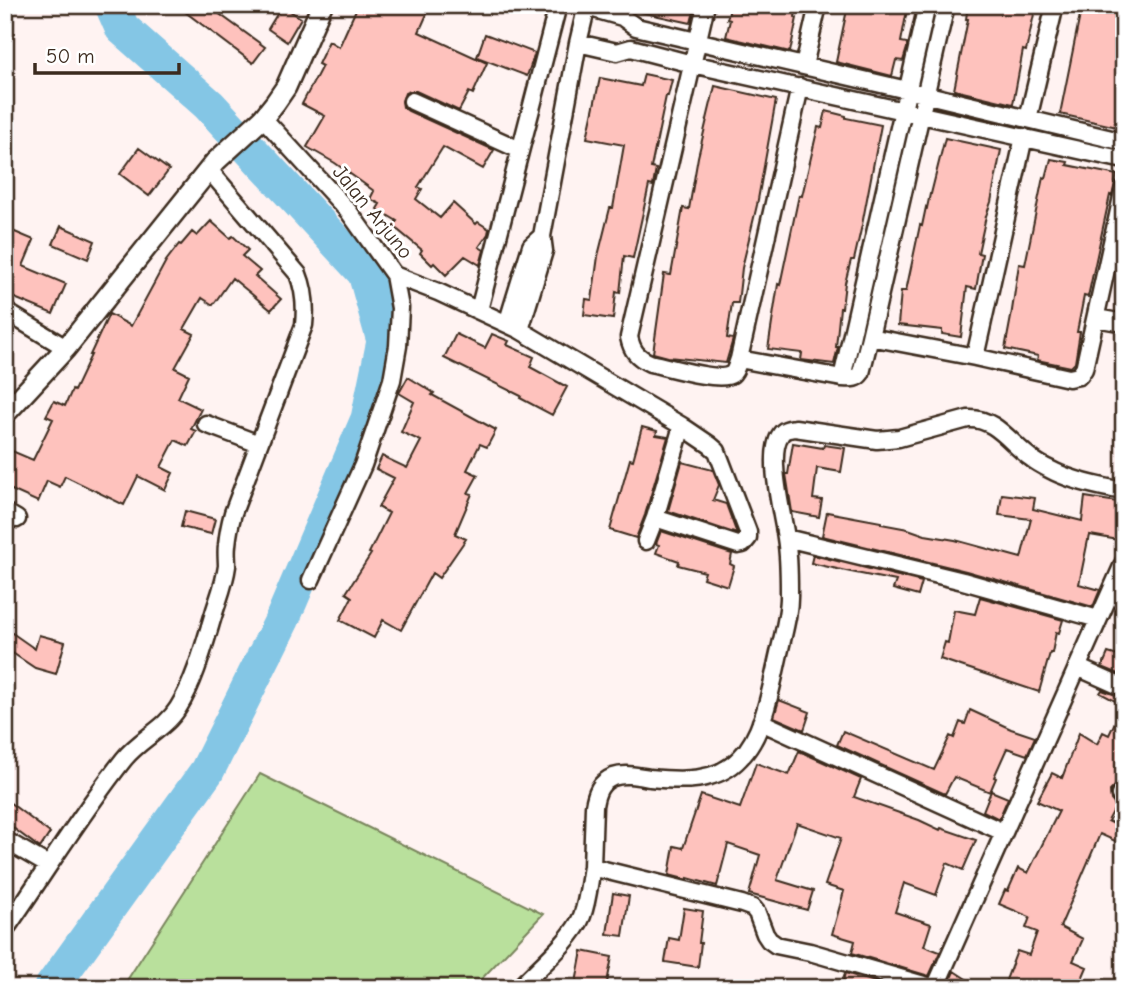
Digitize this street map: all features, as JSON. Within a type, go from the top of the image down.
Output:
[{"type":"street","points":[[5,414],[66,348],[212,166],[260,121],[286,87],[322,5]]},
{"type":"street","points":[[479,310],[558,5]]},
{"type":"street","points":[[706,5],[629,337],[631,349],[640,358],[650,363],[715,377],[730,376],[735,372],[800,87]]},
{"type":"street","points":[[804,66],[818,5]]},
{"type":"street","points":[[842,378],[927,5]]},
{"type":"street","points":[[739,359],[842,378],[858,378],[862,373],[946,5]]},
{"type":"street","points":[[1028,119],[1055,5]]},
{"type":"street","points":[[513,327],[531,246],[542,236],[587,6],[622,17],[636,27],[1124,142]]},
{"type":"street","points":[[631,48],[636,27]]},
{"type":"street","points":[[578,43],[617,52],[631,48],[1124,160]]},
{"type":"street","points":[[412,101],[520,150]]},
{"type":"street","name":"Jalan Arjuno","points":[[260,121],[349,212],[394,275],[513,327],[710,444],[717,452],[748,538],[744,544],[738,545],[655,518]]},
{"type":"street","points":[[975,357],[1024,137]]},
{"type":"street","points":[[5,930],[105,783],[130,752],[166,723],[178,709],[203,649],[224,582],[233,513],[304,325],[306,305],[298,274],[212,166]]},
{"type":"street","points":[[870,337],[1069,378],[1079,376],[1084,369],[1124,188]]},
{"type":"street","points":[[311,580],[363,465],[392,380],[398,346],[400,308],[394,275]]},
{"type":"street","points":[[5,310],[66,348]]},
{"type":"street","points":[[1096,318],[1124,323]]},
{"type":"street","points":[[519,988],[572,934],[581,918],[592,867],[594,806],[599,788],[614,776],[678,780],[709,777],[739,760],[761,722],[782,642],[789,596],[786,538],[777,495],[776,463],[780,434],[795,428],[877,440],[899,438],[968,419],[978,419],[987,421],[1032,459],[1058,473],[1094,485],[1124,491]]},
{"type":"street","points":[[206,424],[259,444]]},
{"type":"street","points":[[646,541],[682,426]]},
{"type":"street","points":[[786,538],[963,581],[1098,619]]},
{"type":"street","points":[[592,867],[753,908],[769,940],[776,945],[810,952],[935,988],[1098,619],[1119,586],[1124,562]]},
{"type":"street","points":[[1077,667],[1124,688]]},
{"type":"street","points":[[761,722],[1003,832]]},
{"type":"street","points":[[5,840],[48,865]]},
{"type":"green space","points":[[260,774],[543,914],[473,988],[122,988]]},
{"type":"building","points":[[176,5],[207,5],[265,47],[253,63]]},
{"type":"building","points":[[358,5],[431,5],[419,32],[487,63],[473,94],[469,92],[459,111],[416,91],[405,93],[402,101],[403,107],[408,111],[494,150],[483,169],[443,147],[418,187],[422,189],[416,199],[440,218],[453,203],[476,224],[478,222],[489,229],[479,247],[484,250],[480,265],[465,256],[446,275],[434,263],[432,265],[420,253],[422,250],[393,226],[397,221],[377,209],[380,204],[370,199],[374,191],[307,147],[325,116],[302,104],[322,66],[318,64],[329,41],[339,47]]},
{"type":"building","points":[[641,5],[695,7],[691,23],[640,12]]},
{"type":"building","points":[[731,5],[769,11],[771,5],[797,5],[790,52],[726,37]]},
{"type":"building","points":[[848,5],[908,5],[901,42],[907,43],[907,48],[903,61],[896,60],[892,76],[836,62]]},
{"type":"building","points":[[968,5],[1036,5],[1026,51],[1023,50],[1013,104],[954,90],[968,19]]},
{"type":"building","points":[[1082,5],[1124,5],[1124,110],[1121,110],[1117,127],[1060,114]]},
{"type":"building","points":[[282,6],[301,18],[287,42],[268,29]]},
{"type":"building","points":[[485,34],[535,53],[527,76],[477,57]]},
{"type":"building","points":[[644,74],[672,80],[666,96],[651,168],[656,169],[653,186],[649,185],[633,258],[624,256],[620,293],[616,292],[613,319],[584,315],[586,299],[592,300],[598,256],[610,208],[613,208],[624,145],[587,138],[600,78],[641,86]]},
{"type":"building","points":[[715,86],[776,100],[757,205],[742,268],[738,303],[732,303],[727,338],[733,339],[726,363],[653,353],[664,274],[671,275],[683,208],[689,209]]},
{"type":"building","points":[[826,111],[881,125],[862,225],[840,308],[838,347],[834,364],[801,360],[802,353],[768,349],[778,284],[780,285],[799,195],[802,196],[818,127],[822,128]]},
{"type":"building","points":[[945,138],[1001,150],[978,253],[982,254],[976,289],[967,287],[961,337],[942,334],[942,330],[898,325],[901,291],[906,291],[920,225],[922,226]]},
{"type":"building","points":[[139,148],[169,170],[149,196],[120,174]]},
{"type":"building","points":[[1051,159],[1117,175],[1112,196],[1110,195],[1088,297],[1084,296],[1077,332],[1080,332],[1075,363],[1071,367],[1037,360],[1038,356],[1005,349],[1019,264],[1025,265],[1043,177],[1046,178]]},
{"type":"building","points":[[211,221],[248,250],[242,256],[260,271],[255,276],[281,299],[271,310],[232,278],[213,305],[202,298],[184,329],[194,334],[175,368],[189,375],[178,398],[201,409],[191,429],[196,431],[188,446],[175,440],[161,467],[173,473],[165,490],[138,476],[124,505],[65,476],[60,487],[47,481],[38,502],[5,487],[5,448],[33,460],[53,419],[46,416],[54,401],[65,406],[109,314],[131,326],[166,261],[192,232],[197,236]]},
{"type":"building","points":[[61,226],[95,241],[88,259],[53,244]]},
{"type":"building","points":[[10,230],[34,240],[23,266],[66,284],[53,314],[5,294],[5,242]]},
{"type":"building","points":[[456,334],[485,348],[492,334],[509,341],[507,345],[534,357],[530,367],[567,387],[552,415],[520,398],[521,396],[444,358]]},
{"type":"building","points":[[408,377],[434,393],[432,395],[496,430],[487,447],[480,444],[467,470],[478,475],[468,493],[472,494],[455,534],[466,539],[439,578],[432,573],[401,630],[383,620],[374,638],[340,620],[352,597],[346,593],[371,554],[369,553],[389,513],[378,507],[394,478],[376,469],[382,456],[407,468],[421,441],[401,432],[414,402],[399,393]]},
{"type":"building","points":[[642,427],[657,431],[656,435],[668,437],[636,538],[610,530]]},
{"type":"building","points":[[793,443],[823,448],[824,445],[845,448],[841,472],[817,468],[813,499],[822,500],[819,517],[792,512],[786,474]]},
{"type":"building","points":[[682,462],[713,470],[719,485],[713,500],[726,504],[737,534],[668,511]]},
{"type":"building","points":[[1002,494],[1035,498],[1033,509],[1082,521],[1085,497],[1124,503],[1124,541],[1090,535],[1088,540],[1079,584],[1100,590],[1093,607],[966,571],[822,536],[827,512],[881,522],[1021,558],[1031,519],[999,515]]},
{"type":"building","points":[[185,511],[215,519],[211,534],[181,527]]},
{"type":"building","points":[[661,531],[732,554],[730,564],[734,566],[728,586],[703,578],[705,572],[678,565],[679,561],[656,553]]},
{"type":"building","points":[[813,555],[922,582],[918,596],[893,589],[896,581],[811,563]]},
{"type":"building","points":[[980,597],[1063,620],[1059,633],[1056,632],[1039,692],[940,659],[945,642],[948,643],[954,610],[975,614]]},
{"type":"building","points":[[5,628],[35,649],[39,635],[65,642],[56,674],[35,668],[5,648]]},
{"type":"building","points":[[1124,645],[1124,676],[1102,667],[1108,653],[1118,656]]},
{"type":"building","points":[[1102,690],[1124,698],[1124,785],[1115,786],[1110,791],[1111,800],[1116,806],[1108,821],[1124,829],[1124,845],[1100,834],[1060,927],[1083,939],[1073,961],[1087,967],[1078,988],[1003,988],[1017,951],[1029,955],[1037,932],[1026,928],[1030,917],[999,904],[1018,868],[1028,873],[1059,811],[1037,801],[1052,773],[1062,778],[1079,733],[1097,744],[1103,732],[1109,735],[1123,705],[1100,693]]},
{"type":"building","points":[[779,700],[810,712],[804,730],[774,717]]},
{"type":"building","points":[[970,710],[1035,737],[1027,755],[1007,748],[990,792],[954,777],[945,794],[837,745],[843,731],[934,770],[950,736],[954,738],[960,722],[965,724]]},
{"type":"building","points":[[799,751],[861,779],[854,797],[940,830],[941,828],[976,840],[963,870],[947,863],[936,895],[904,883],[895,912],[931,924],[924,946],[940,952],[929,976],[852,953],[855,941],[832,934],[844,891],[825,885],[841,838],[797,823],[777,880],[813,891],[807,910],[749,894],[760,855],[728,844],[717,886],[669,875],[674,846],[683,848],[701,795],[740,808],[756,763],[789,775]]},
{"type":"building","points":[[991,791],[1008,798],[999,819],[983,811]]},
{"type":"building","points":[[5,799],[50,833],[40,848],[5,822]]},
{"type":"building","points":[[613,893],[629,896],[623,936],[607,934]]},
{"type":"building","points":[[684,908],[703,911],[698,967],[665,962],[669,938],[679,940]]},
{"type":"building","points":[[582,951],[612,957],[606,988],[575,988]]},
{"type":"building","points":[[954,971],[980,988],[947,988]]},
{"type":"building","points":[[845,973],[895,988],[852,988],[842,985]]},
{"type":"waterway","points":[[51,988],[207,771],[282,620],[368,419],[384,341],[365,273],[209,105],[122,28],[112,5]]}]
